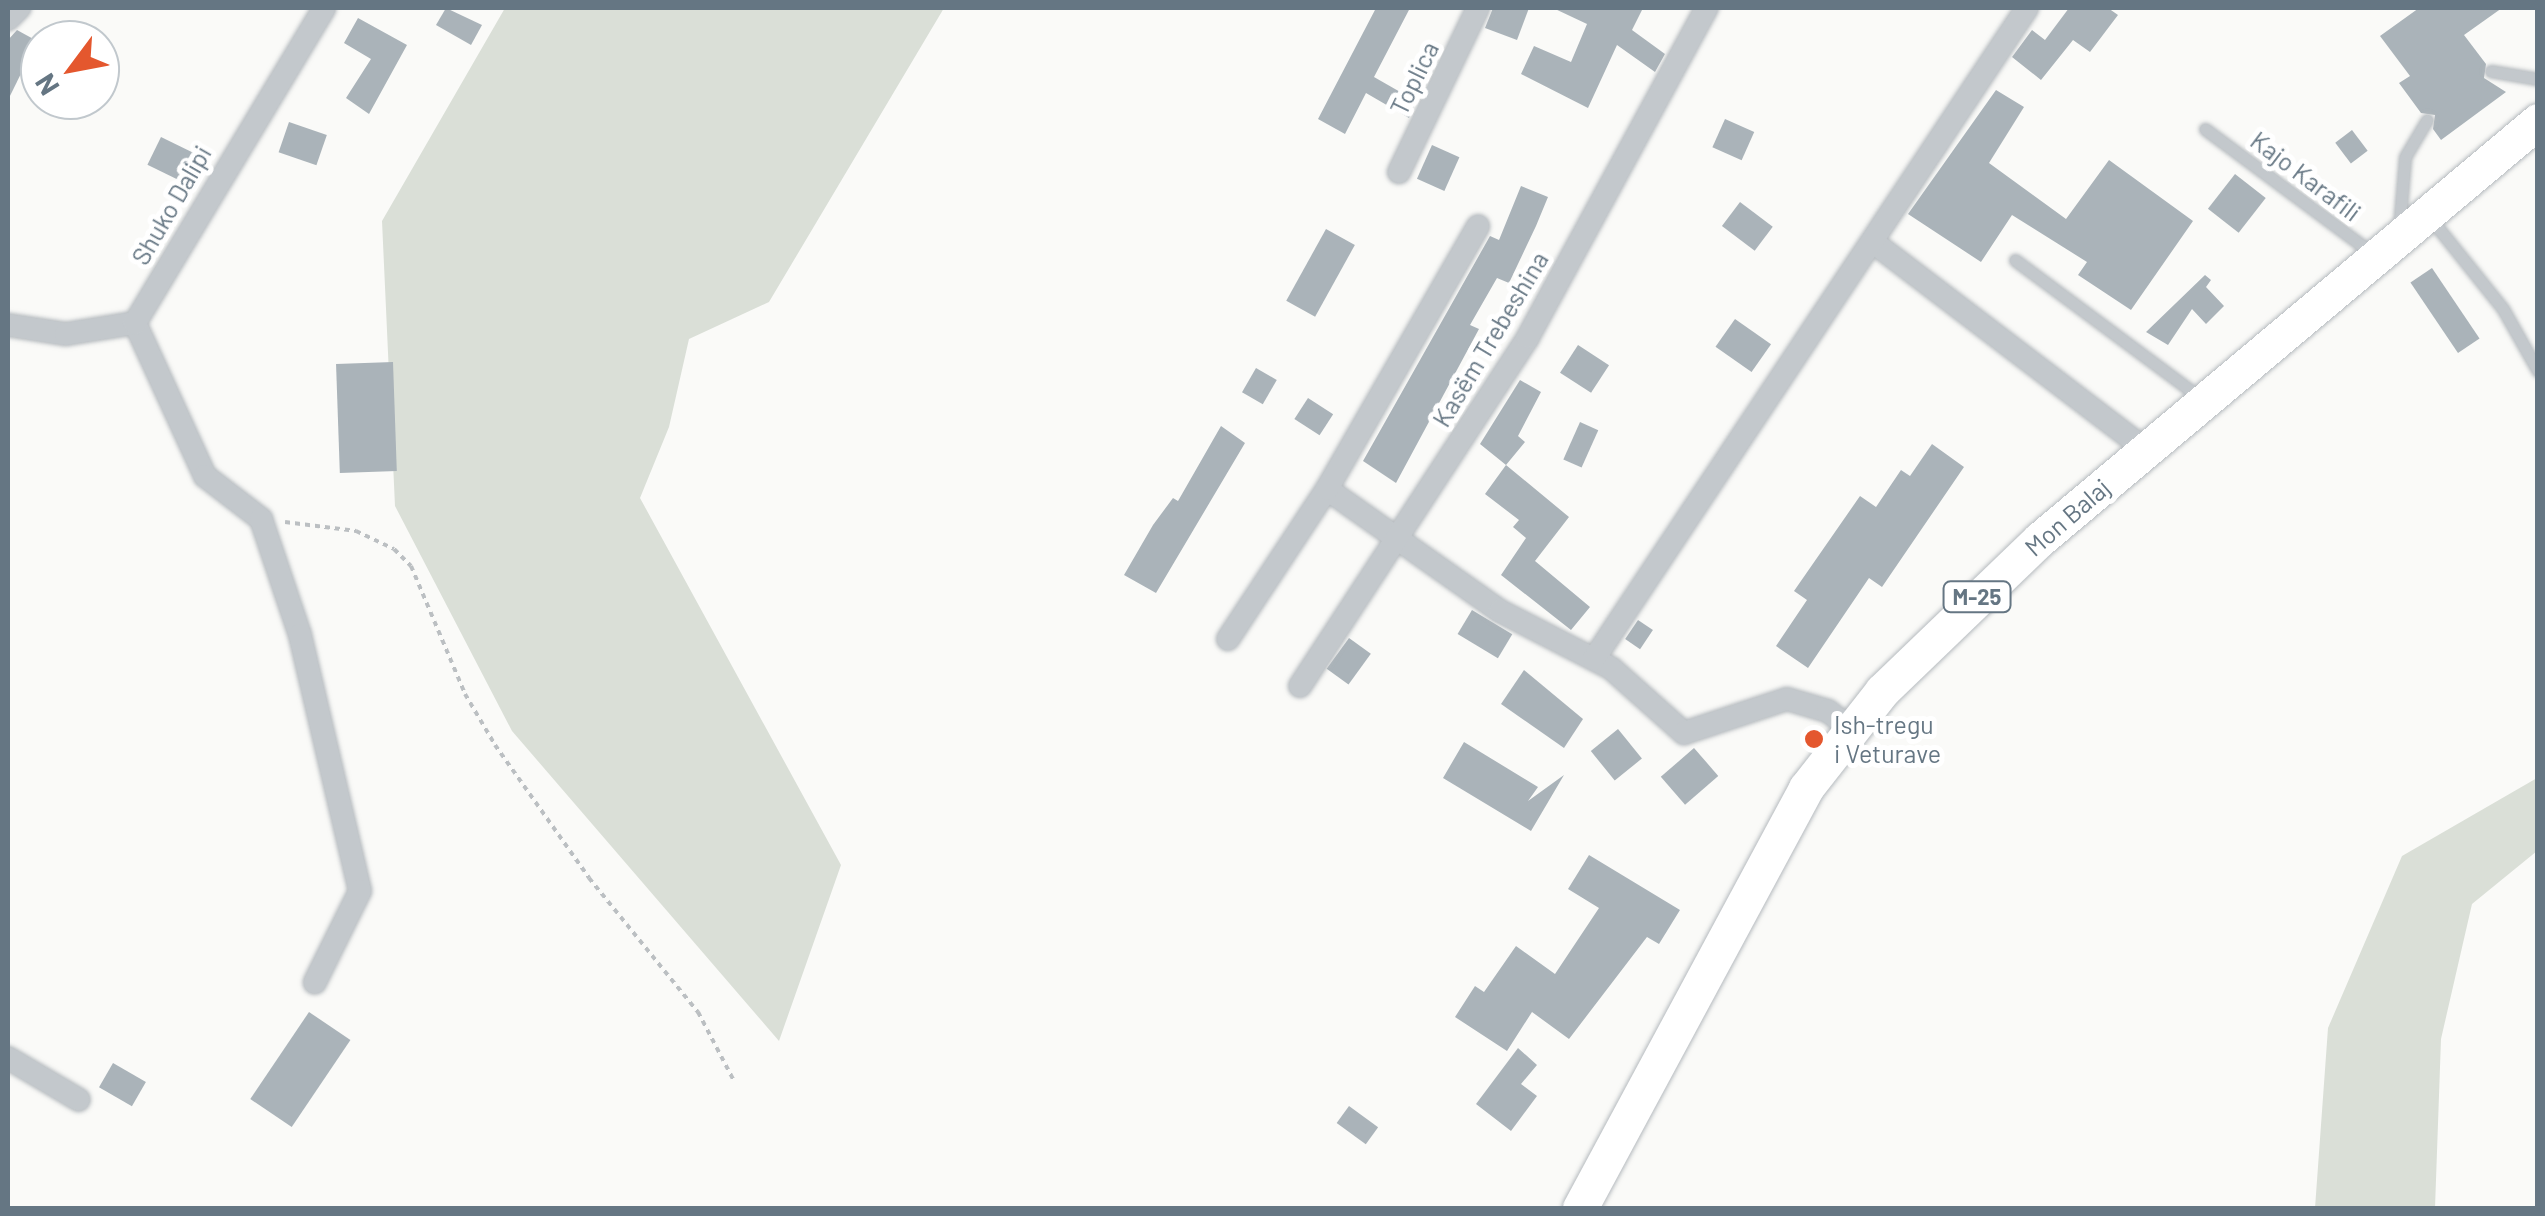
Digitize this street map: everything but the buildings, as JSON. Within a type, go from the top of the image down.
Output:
[{"type":"main road","name":"Mon Balaj","points":[[1580,1208],[1806,788],[1922,647],[2146,450],[2389,251],[2538,122]]},
{"type":"street","points":[[8,20],[19,8]]},
{"type":"street","name":"Shuko Dalipi","points":[[134,323],[324,8]]},
{"type":"street","name":"Toplica","points":[[1399,172],[1478,8]]},
{"type":"street","name":"Kasëm Trebeshina","points":[[1300,686],[1528,338],[1706,8]]},
{"type":"street","points":[[1594,659],[2028,8]]},
{"type":"street","points":[[1228,638],[1328,488],[1478,226]]},
{"type":"street","points":[[1872,242],[2146,450]]},
{"type":"street","points":[[8,326],[66,334],[134,323],[205,476],[261,519],[300,635],[360,891],[315,982]]},
{"type":"street","points":[[1328,488],[1500,611],[1594,659],[1684,733],[1787,699],[1828,710],[1851,730]]},
{"type":"street","points":[[8,1058],[80,1100]]},
{"type":"lane","points":[[2491,71],[2538,79]]},
{"type":"lane","points":[[2389,251],[2404,158],[2427,120]]},
{"type":"lane","name":"Kajo Karafili","points":[[2205,129],[2389,251]]},
{"type":"lane","points":[[2429,216],[2503,309],[2538,371]]},
{"type":"lane","points":[[2015,260],[2204,401]]},
{"type":"path","points":[[261,519],[356,531],[394,549],[410,566],[465,694],[496,746],[588,878],[698,1012],[733,1079]]},
{"type":"shaded area","points":[[505,8],[944,8],[769,302],[689,339],[669,427],[640,498],[841,865],[779,1041],[512,731],[395,506],[382,221]]},
{"type":"shaded area","points":[[2537,778],[2537,851],[2472,904],[2441,1039],[2435,1208],[2315,1208],[2328,1028],[2402,856]]},
{"type":"place","name":"Ish-tregu i Veturave","points":[[1814,739]]}]
